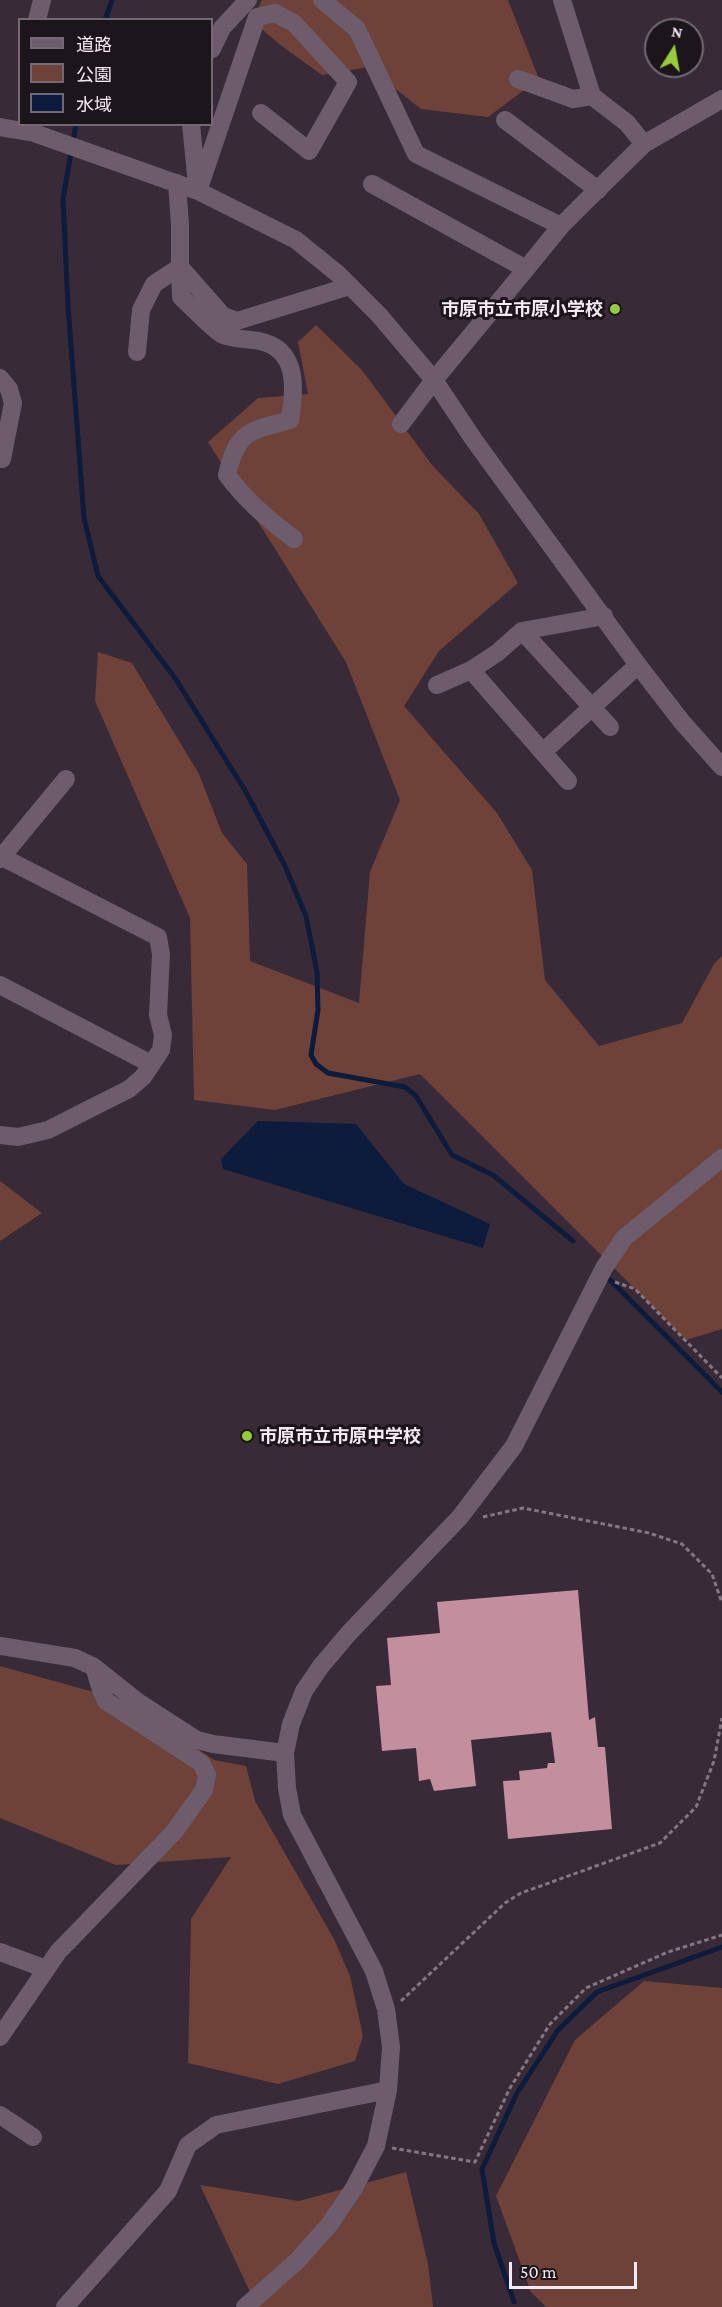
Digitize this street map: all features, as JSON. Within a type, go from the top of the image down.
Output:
[{"type":"street","points":[[38,18],[42,0]]},
{"type":"street","points":[[213,47],[222,28],[248,0]]},
{"type":"street","points":[[322,0],[357,29],[416,154],[561,226]]},
{"type":"street","points":[[562,0],[592,96],[627,123],[644,144]]},
{"type":"street","points":[[198,191],[257,17],[275,13],[294,23],[348,82],[309,151],[261,113]]},
{"type":"street","points":[[518,80],[573,99],[592,96]]},
{"type":"street","points":[[401,424],[434,380],[561,226],[644,144],[722,99]]},
{"type":"street","points":[[505,120],[598,190]]},
{"type":"street","points":[[191,126],[198,191]]},
{"type":"street","points":[[0,127],[34,129],[198,191],[296,240],[350,286],[379,315],[434,380],[474,440],[638,665],[682,722],[722,767]]},
{"type":"street","points":[[177,183],[182,297],[222,334],[263,342],[284,353],[293,374],[290,420],[260,428],[242,436],[232,453],[227,475],[242,495],[264,516],[294,539]]},
{"type":"street","points":[[372,184],[526,268]]},
{"type":"street","points":[[180,267],[223,316],[237,321],[350,286]]},
{"type":"street","points":[[137,352],[141,310],[154,284],[180,267]]},
{"type":"street","points":[[0,378],[9,389],[13,403],[2,459]]},
{"type":"street","points":[[438,685],[471,670],[497,653],[522,631],[604,616]]},
{"type":"street","points":[[522,631],[610,727]]},
{"type":"street","points":[[544,751],[638,665]]},
{"type":"street","points":[[471,670],[568,781]]},
{"type":"street","points":[[0,1135],[18,1137],[48,1130],[129,1089],[143,1077],[161,1050],[163,1035],[158,1015],[161,954],[158,937],[1,858],[66,779]]},
{"type":"street","points":[[0,985],[152,1065]]},
{"type":"street","points":[[245,2307],[297,2261],[330,2225],[354,2188],[376,2146],[388,2090],[391,2047],[386,2009],[374,1971],[292,1815],[287,1788],[285,1753],[291,1724],[304,1691],[321,1666],[349,1633],[460,1517],[514,1446],[600,1276],[624,1238],[722,1158]]},
{"type":"street","points":[[0,1646],[75,1658],[94,1667],[138,1702],[197,1740],[285,1753]]},
{"type":"street","points":[[0,2037],[58,1952],[174,1832],[204,1790],[207,1775],[201,1763],[106,1701],[100,1690],[94,1667]]},
{"type":"street","points":[[0,1952],[46,1969]]},
{"type":"street","points":[[65,2307],[168,2191],[188,2145],[216,2125],[388,2090]]},
{"type":"street","points":[[0,2115],[33,2137]]},
{"type":"path","points":[[600,1276],[635,1289],[722,1378]]},
{"type":"path","points":[[460,1517],[478,1519],[523,1508],[649,1533],[682,1544],[712,1574],[722,1603]]},
{"type":"path","points":[[404,1998],[505,1903],[521,1893],[660,1843],[696,1807],[714,1761],[722,1718]]},
{"type":"path","points":[[376,2146],[476,2162],[510,2088],[544,2033],[586,1988],[668,1953],[722,1935]]},
{"type":"green space","points":[[262,0],[508,0],[539,79],[488,117],[421,109],[368,67],[322,75],[252,21]]},
{"type":"green space","points":[[316,325],[362,370],[432,465],[479,514],[518,583],[439,651],[404,706],[497,813],[532,870],[545,980],[599,1046],[682,1023],[714,964],[722,956],[722,1329],[686,1340],[420,1074],[275,1110],[194,1100],[190,918],[95,701],[98,652],[132,663],[199,774],[222,833],[247,864],[250,961],[359,1003],[370,872],[400,800],[346,662],[208,442],[258,398],[308,394],[298,342]]},
{"type":"green space","points":[[0,1181],[42,1213],[0,1241]]},
{"type":"green space","points":[[0,1666],[126,1701],[214,1760],[246,1766],[255,1801],[334,1939],[350,1976],[363,2036],[355,2061],[278,2084],[188,2063],[191,1919],[231,1857],[116,1865],[0,1818]]},
{"type":"green space","points":[[644,1981],[722,1988],[722,2307],[546,2307],[531,2292],[496,2196],[575,2040]]},
{"type":"green space","points":[[406,2172],[428,2264],[433,2307],[257,2307],[200,2185],[299,2201]]},
{"type":"water","points":[[258,1121],[356,1124],[404,1184],[490,1224],[483,1248],[223,1169],[221,1159]]},
{"type":"building","points":[[578,1590],[589,1720],[595,1717],[598,1747],[605,1747],[612,1829],[508,1839],[503,1781],[520,1780],[519,1771],[547,1768],[548,1763],[555,1763],[551,1732],[471,1740],[476,1786],[434,1791],[430,1779],[419,1781],[416,1748],[382,1751],[376,1686],[391,1685],[387,1638],[440,1633],[437,1602]]},
{"type":"waterway","points":[[106,18],[112,0]]},
{"type":"waterway","points":[[76,126],[63,199],[68,306],[84,518],[98,576],[175,678],[246,792],[285,866],[306,916],[317,972],[318,1010],[311,1055],[316,1064],[328,1073],[405,1087],[416,1096],[452,1155],[493,1175],[573,1241]]},
{"type":"waterway","points":[[610,1280],[722,1392]]},
{"type":"waterway","points":[[514,2302],[494,2243],[482,2169],[517,2093],[558,2030],[597,1992],[722,1947]]},
{"type":"place","name":"市原市立市原小学校","points":[[615,309]]},
{"type":"place","name":"市原市立市原中学校","points":[[247,1436]]}]
